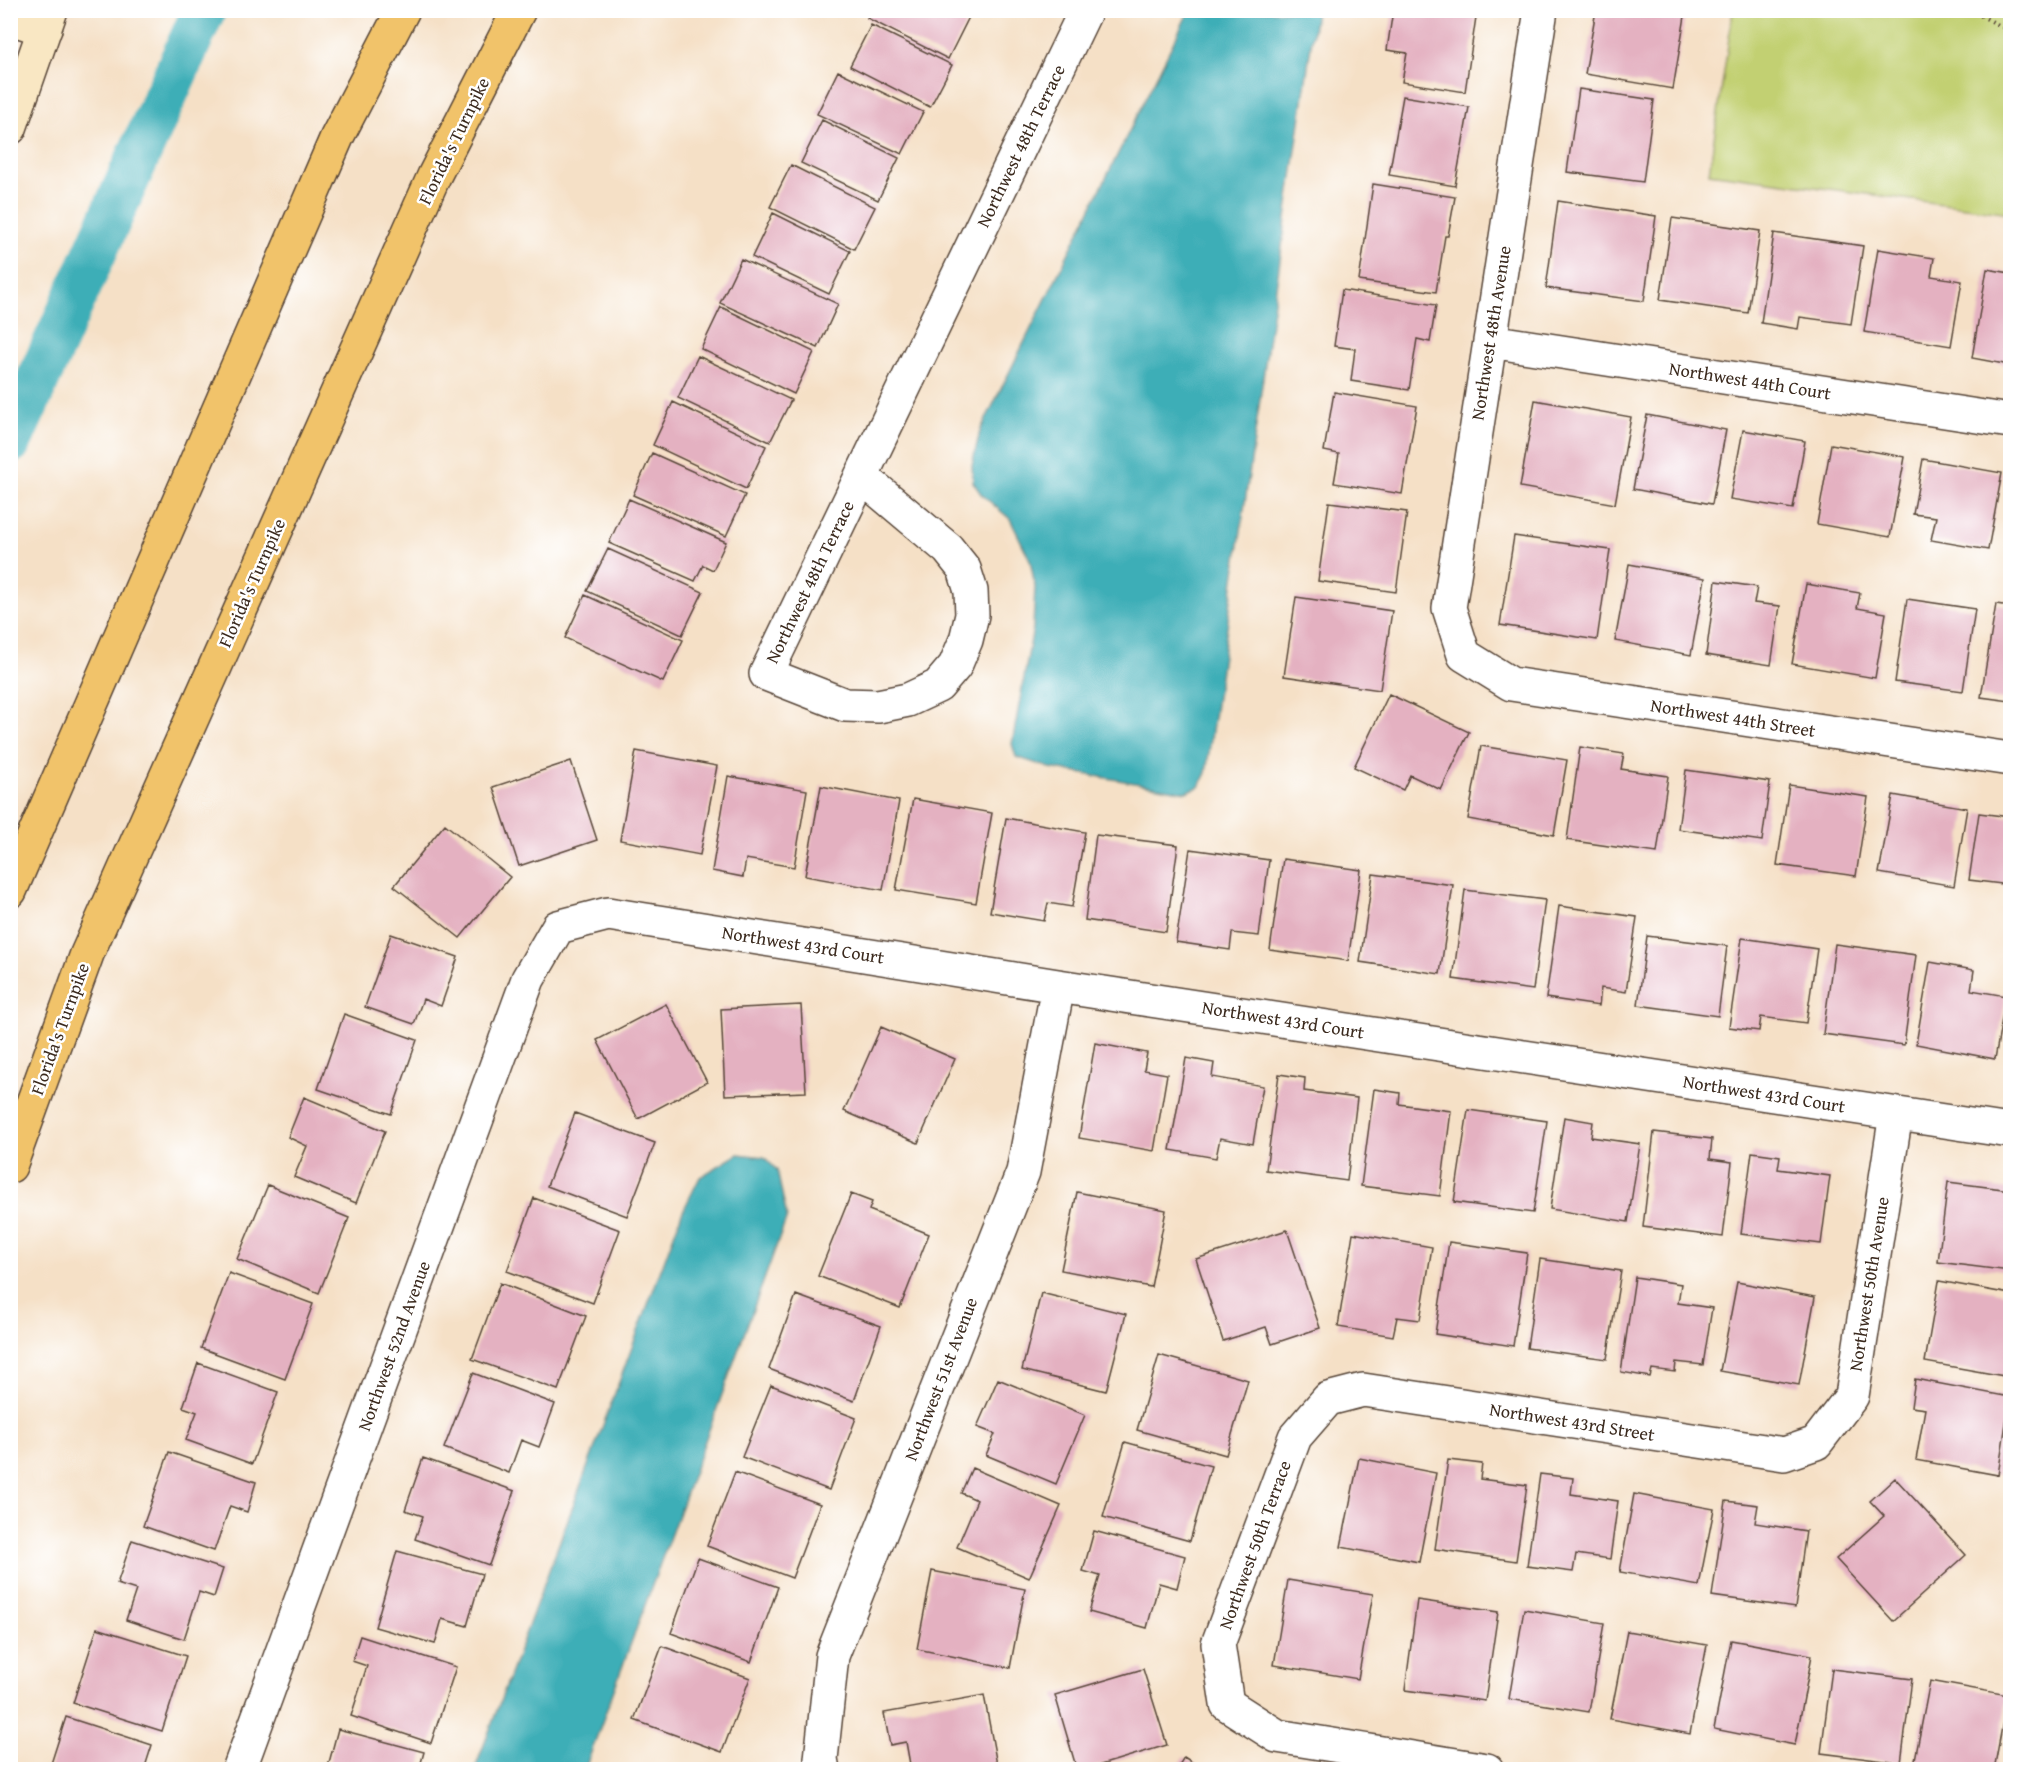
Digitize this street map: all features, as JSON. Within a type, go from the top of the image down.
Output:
[{"type":"highway","points":[[10,891],[337,137],[403,10]]},
{"type":"highway","name":"Florida's Turnpike","points":[[10,1166],[92,943],[434,176],[519,10]]},
{"type":"main road","points":[[10,18],[48,20],[10,128]]},
{"type":"street","name":"Northwest 48th Terrace","points":[[861,476],[948,549],[964,568],[971,591],[972,615],[956,666],[938,686],[909,699],[878,706],[845,705],[766,674],[861,476],[1086,10]]},
{"type":"street","name":"Northwest 48th Avenue","points":[[1464,655],[1449,608],[1541,10]]},
{"type":"street","name":"Northwest 44th Court","points":[[1490,341],[2010,421]]},
{"type":"street","name":"Northwest 44th Street","points":[[1464,655],[1511,684],[2010,759]]},
{"type":"street","name":"Northwest 43rd Court","points":[[558,927],[608,914],[1058,986],[2010,1131]]},
{"type":"street","name":"Northwest 52nd Avenue","points":[[239,1770],[528,979],[558,927]]},
{"type":"street","name":"Northwest 51st Avenue","points":[[823,1770],[821,1759],[832,1656],[1023,1172],[1058,986]]},
{"type":"street","name":"Northwest 50th Avenue","points":[[1816,1443],[1852,1396],[1896,1114]]},
{"type":"street","name":"Northwest 43rd Street","points":[[1328,1399],[1363,1390],[1784,1454],[1816,1443]]},
{"type":"street","name":"Northwest 50th Terrace","points":[[1328,1399],[1295,1437],[1218,1644],[1227,1704],[1277,1736],[1487,1770]]},
{"type":"path","points":[[1970,10],[2010,31]]},
{"type":"green space","points":[[1733,11],[2010,11],[2010,213],[1709,173]]},
{"type":"water","points":[[1189,11],[1316,11],[1206,773],[1199,787],[1186,792],[1050,768],[1016,757],[1012,744],[1033,628],[1035,586],[1030,560],[1010,519],[981,494],[973,482],[972,465],[980,431]]},
{"type":"water","points":[[738,1154],[764,1157],[777,1170],[787,1217],[585,1769],[475,1769],[682,1213],[700,1177]]},
{"type":"building","points":[[871,10],[956,10],[969,17],[948,59],[867,18]]},
{"type":"building","points":[[968,10],[982,10],[979,16]]},
{"type":"building","points":[[1393,10],[1477,10],[1465,92],[1402,82],[1407,53],[1387,50]]},
{"type":"building","points":[[1596,10],[1686,10],[1673,89],[1585,74]]},
{"type":"building","points":[[871,25],[952,65],[930,107],[850,66]]},
{"type":"building","points":[[838,71],[923,112],[902,154],[817,114]]},
{"type":"building","points":[[1579,89],[1654,100],[1643,182],[1567,172]]},
{"type":"building","points":[[1403,96],[1469,107],[1455,186],[1389,175]]},
{"type":"building","points":[[822,120],[899,158],[878,200],[801,163]]},
{"type":"building","points":[[791,165],[875,207],[854,249],[770,207]]},
{"type":"building","points":[[1373,184],[1455,197],[1448,236],[1445,236],[1436,292],[1359,281]]},
{"type":"building","points":[[1558,201],[1656,216],[1644,301],[1546,288]]},
{"type":"building","points":[[773,213],[850,251],[829,294],[752,257]]},
{"type":"building","points":[[1672,218],[1760,231],[1748,313],[1660,300]]},
{"type":"building","points":[[1774,233],[1863,246],[1851,324],[1800,317],[1798,329],[1761,323]]},
{"type":"building","points":[[1878,249],[1934,258],[1931,276],[1962,281],[1951,346],[1864,332]]},
{"type":"building","points":[[741,259],[838,304],[818,348],[720,303]]},
{"type":"building","points":[[1987,269],[2010,273],[2010,365],[1972,358]]},
{"type":"building","points":[[1342,290],[1436,305],[1430,342],[1417,339],[1409,390],[1351,381],[1355,349],[1334,346]]},
{"type":"building","points":[[721,307],[814,352],[794,394],[701,349]]},
{"type":"building","points":[[698,356],[791,400],[770,442],[678,398]]},
{"type":"building","points":[[1334,392],[1417,406],[1402,494],[1334,483],[1339,454],[1324,451]]},
{"type":"building","points":[[1535,400],[1631,417],[1615,504],[1520,487]]},
{"type":"building","points":[[673,402],[766,446],[746,489],[653,445]]},
{"type":"building","points":[[1647,415],[1726,430],[1712,504],[1633,489]]},
{"type":"building","points":[[1743,430],[1805,441],[1793,509],[1730,499]]},
{"type":"building","points":[[1831,444],[1905,457],[1890,537],[1817,524]]},
{"type":"building","points":[[652,453],[745,495],[726,536],[633,495]]},
{"type":"building","points":[[1923,459],[2002,473],[1988,550],[1931,540],[1936,517],[1913,514]]},
{"type":"building","points":[[629,499],[726,542],[713,570],[703,565],[695,581],[609,543]]},
{"type":"building","points":[[1329,502],[1407,512],[1396,592],[1318,581]]},
{"type":"building","points":[[1514,536],[1610,550],[1597,640],[1500,625]]},
{"type":"building","points":[[608,549],[703,592],[682,635],[587,591]]},
{"type":"building","points":[[1629,564],[1705,578],[1691,655],[1615,641]]},
{"type":"building","points":[[1716,581],[1757,587],[1754,603],[1780,606],[1771,665],[1706,655]]},
{"type":"building","points":[[1806,584],[1860,593],[1857,608],[1886,613],[1875,678],[1792,664]]},
{"type":"building","points":[[585,595],[683,640],[663,682],[565,638]]},
{"type":"building","points":[[1296,597],[1392,611],[1380,690],[1284,676]]},
{"type":"building","points":[[1907,599],[1975,609],[1963,691],[1895,682]]},
{"type":"building","points":[[1996,604],[2010,606],[2010,701],[1981,697]]},
{"type":"building","points":[[1389,694],[1469,732],[1441,790],[1410,775],[1403,790],[1354,767]]},
{"type":"building","points":[[1481,746],[1567,760],[1554,835],[1468,819]]},
{"type":"building","points":[[1580,747],[1624,754],[1621,769],[1668,776],[1657,853],[1567,840]]},
{"type":"building","points":[[636,751],[717,766],[700,855],[620,840]]},
{"type":"building","points":[[571,761],[597,840],[519,866],[493,787]]},
{"type":"building","points":[[1686,770],[1770,782],[1762,841],[1678,829]]},
{"type":"building","points":[[728,776],[807,790],[794,867],[746,859],[743,877],[712,871]]},
{"type":"building","points":[[1789,785],[1868,797],[1856,876],[1777,865]]},
{"type":"building","points":[[821,786],[899,801],[883,890],[805,876]]},
{"type":"building","points":[[1893,795],[1967,808],[1954,886],[1879,873]]},
{"type":"building","points":[[913,799],[992,813],[976,903],[896,890]]},
{"type":"building","points":[[1979,813],[2010,817],[2010,885],[1969,880]]},
{"type":"building","points":[[1006,818],[1085,832],[1072,907],[1048,903],[1044,921],[990,912]]},
{"type":"building","points":[[445,824],[510,877],[460,938],[394,886]]},
{"type":"building","points":[[1096,835],[1178,845],[1166,932],[1085,920]]},
{"type":"building","points":[[1190,849],[1269,860],[1259,936],[1232,933],[1230,950],[1176,942]]},
{"type":"building","points":[[1283,859],[1361,870],[1348,961],[1270,950]]},
{"type":"building","points":[[1373,874],[1453,885],[1440,974],[1360,962]]},
{"type":"building","points":[[1465,890],[1545,900],[1533,990],[1453,979]]},
{"type":"building","points":[[1559,906],[1637,917],[1626,992],[1601,988],[1599,1006],[1546,998]]},
{"type":"building","points":[[391,934],[458,957],[441,1006],[423,999],[414,1024],[365,1007]]},
{"type":"building","points":[[1647,936],[1727,946],[1718,1016],[1638,1005]]},
{"type":"building","points":[[1742,938],[1817,949],[1806,1023],[1761,1017],[1759,1031],[1729,1027]]},
{"type":"building","points":[[1835,944],[1916,955],[1904,1045],[1823,1034]]},
{"type":"building","points":[[1930,962],[1974,970],[1971,990],[2006,996],[1995,1059],[1916,1044]]},
{"type":"building","points":[[666,1004],[707,1082],[638,1119],[597,1040]]},
{"type":"building","points":[[801,1005],[806,1092],[725,1095],[721,1009]]},
{"type":"building","points":[[344,1014],[417,1040],[391,1114],[318,1089]]},
{"type":"building","points":[[881,1027],[955,1059],[918,1143],[844,1111]]},
{"type":"building","points":[[1095,1043],[1147,1053],[1144,1070],[1167,1074],[1154,1151],[1079,1138]]},
{"type":"building","points":[[2010,1054],[2010,1069],[2007,1068]]},
{"type":"building","points":[[1186,1058],[1214,1063],[1212,1077],[1263,1086],[1253,1144],[1220,1138],[1216,1158],[1170,1150]]},
{"type":"building","points":[[1279,1074],[1305,1078],[1304,1091],[1357,1098],[1347,1181],[1266,1170]]},
{"type":"building","points":[[1374,1089],[1400,1093],[1399,1104],[1451,1111],[1440,1196],[1361,1186]]},
{"type":"building","points":[[304,1097],[385,1131],[356,1203],[294,1177],[307,1146],[288,1137]]},
{"type":"building","points":[[1468,1110],[1547,1121],[1533,1213],[1454,1202]]},
{"type":"building","points":[[575,1113],[655,1143],[627,1216],[547,1186]]},
{"type":"building","points":[[1564,1117],[1593,1122],[1591,1137],[1640,1144],[1628,1222],[1550,1209]]},
{"type":"building","points":[[1654,1132],[1712,1139],[1710,1159],[1732,1162],[1723,1237],[1643,1227]]},
{"type":"building","points":[[1752,1152],[1780,1156],[1778,1169],[1830,1176],[1821,1244],[1741,1234]]},
{"type":"building","points":[[1948,1182],[2010,1190],[2010,1271],[1938,1262]]},
{"type":"building","points":[[268,1185],[349,1218],[319,1293],[237,1259]]},
{"type":"building","points":[[1077,1192],[1166,1210],[1151,1287],[1061,1270]]},
{"type":"building","points":[[851,1194],[872,1202],[869,1210],[929,1234],[900,1308],[818,1276]]},
{"type":"building","points":[[534,1198],[620,1230],[593,1303],[507,1271]]},
{"type":"building","points":[[1287,1230],[1320,1328],[1272,1344],[1266,1327],[1223,1341],[1196,1259]]},
{"type":"building","points":[[1353,1233],[1432,1247],[1420,1320],[1397,1317],[1393,1336],[1338,1327]]},
{"type":"building","points":[[1449,1242],[1527,1253],[1513,1346],[1435,1334]]},
{"type":"building","points":[[1540,1259],[1621,1271],[1607,1359],[1527,1348]]},
{"type":"building","points":[[229,1273],[313,1304],[285,1379],[201,1348]]},
{"type":"building","points":[[1635,1277],[1681,1284],[1678,1303],[1712,1308],[1703,1365],[1676,1362],[1675,1372],[1652,1369],[1650,1377],[1621,1372]]},
{"type":"building","points":[[1939,1281],[2010,1294],[2010,1377],[1925,1362]]},
{"type":"building","points":[[1737,1282],[1815,1297],[1799,1385],[1720,1371]]},
{"type":"building","points":[[500,1283],[586,1316],[558,1390],[472,1359]]},
{"type":"building","points":[[1041,1293],[1126,1314],[1106,1391],[1022,1370]]},
{"type":"building","points":[[796,1295],[881,1326],[854,1401],[769,1369]]},
{"type":"building","points":[[1159,1355],[1248,1380],[1226,1455],[1137,1430]]},
{"type":"building","points":[[198,1363],[278,1392],[252,1464],[186,1440],[197,1412],[183,1407]]},
{"type":"building","points":[[473,1373],[555,1404],[539,1447],[521,1440],[509,1473],[444,1448]]},
{"type":"building","points":[[998,1379],[1085,1415],[1056,1484],[986,1455],[995,1434],[977,1427]]},
{"type":"building","points":[[1915,1379],[2010,1397],[1998,1475],[1916,1460],[1925,1409],[1911,1407]]},
{"type":"building","points":[[771,1385],[856,1418],[829,1490],[742,1457]]},
{"type":"building","points":[[1125,1442],[1211,1466],[1190,1541],[1103,1517]]},
{"type":"building","points":[[169,1452],[256,1482],[247,1512],[230,1506],[214,1551],[143,1526]]},
{"type":"building","points":[[423,1458],[515,1491],[489,1565],[415,1539],[423,1516],[405,1510]]},
{"type":"building","points":[[1359,1458],[1436,1473],[1419,1562],[1341,1547]]},
{"type":"building","points":[[1448,1460],[1482,1464],[1480,1479],[1527,1485],[1516,1561],[1435,1549]]},
{"type":"building","points":[[972,1468],[1061,1506],[1029,1578],[957,1547],[977,1500],[961,1493]]},
{"type":"building","points":[[735,1472],[820,1504],[792,1578],[707,1546]]},
{"type":"building","points":[[1540,1474],[1573,1478],[1571,1494],[1618,1501],[1610,1559],[1576,1554],[1573,1572],[1527,1566]]},
{"type":"building","points":[[1895,1478],[1966,1555],[1893,1621],[1836,1559],[1884,1516],[1870,1501]]},
{"type":"building","points":[[1634,1494],[1714,1509],[1699,1586],[1620,1572]]},
{"type":"building","points":[[1726,1501],[1758,1505],[1755,1523],[1806,1531],[1795,1608],[1712,1596]]},
{"type":"building","points":[[1094,1531],[1185,1556],[1177,1588],[1159,1583],[1147,1628],[1089,1612],[1100,1576],[1083,1571]]},
{"type":"building","points":[[132,1540],[223,1569],[214,1597],[199,1592],[184,1639],[126,1620],[136,1590],[117,1584]]},
{"type":"building","points":[[397,1551],[482,1574],[467,1626],[442,1619],[435,1644],[375,1627]]},
{"type":"building","points":[[698,1558],[778,1587],[751,1662],[671,1633]]},
{"type":"building","points":[[932,1571],[1025,1589],[1010,1668],[917,1649]]},
{"type":"building","points":[[1288,1580],[1373,1594],[1358,1679],[1274,1665]]},
{"type":"building","points":[[1417,1600],[1498,1612],[1485,1701],[1405,1690]]},
{"type":"building","points":[[1524,1609],[1604,1623],[1589,1712],[1509,1699]]},
{"type":"building","points":[[97,1628],[186,1656],[162,1731],[73,1703]]},
{"type":"building","points":[[1627,1631],[1707,1645],[1690,1734],[1610,1719]]},
{"type":"building","points":[[360,1636],[456,1667],[431,1743],[351,1716],[367,1666],[352,1661]]},
{"type":"building","points":[[1731,1640],[1812,1655],[1795,1745],[1714,1729]]},
{"type":"building","points":[[662,1646],[750,1678],[722,1752],[634,1720]]},
{"type":"building","points":[[1143,1669],[1167,1745],[1084,1770],[1077,1770],[1055,1695]]},
{"type":"building","points":[[1832,1669],[1912,1679],[1901,1763],[1821,1753]]},
{"type":"building","points":[[1930,1681],[2008,1695],[1994,1770],[1968,1766],[1968,1770],[1913,1770]]},
{"type":"building","points":[[984,1695],[998,1770],[911,1770],[906,1742],[890,1745],[884,1713]]},
{"type":"building","points":[[66,1717],[152,1745],[144,1770],[49,1770]]},
{"type":"building","points":[[338,1729],[424,1752],[419,1770],[327,1770]]},
{"type":"building","points":[[1184,1757],[1204,1770],[1176,1770]]},
{"type":"waterway","points":[[10,442],[204,10]]}]
